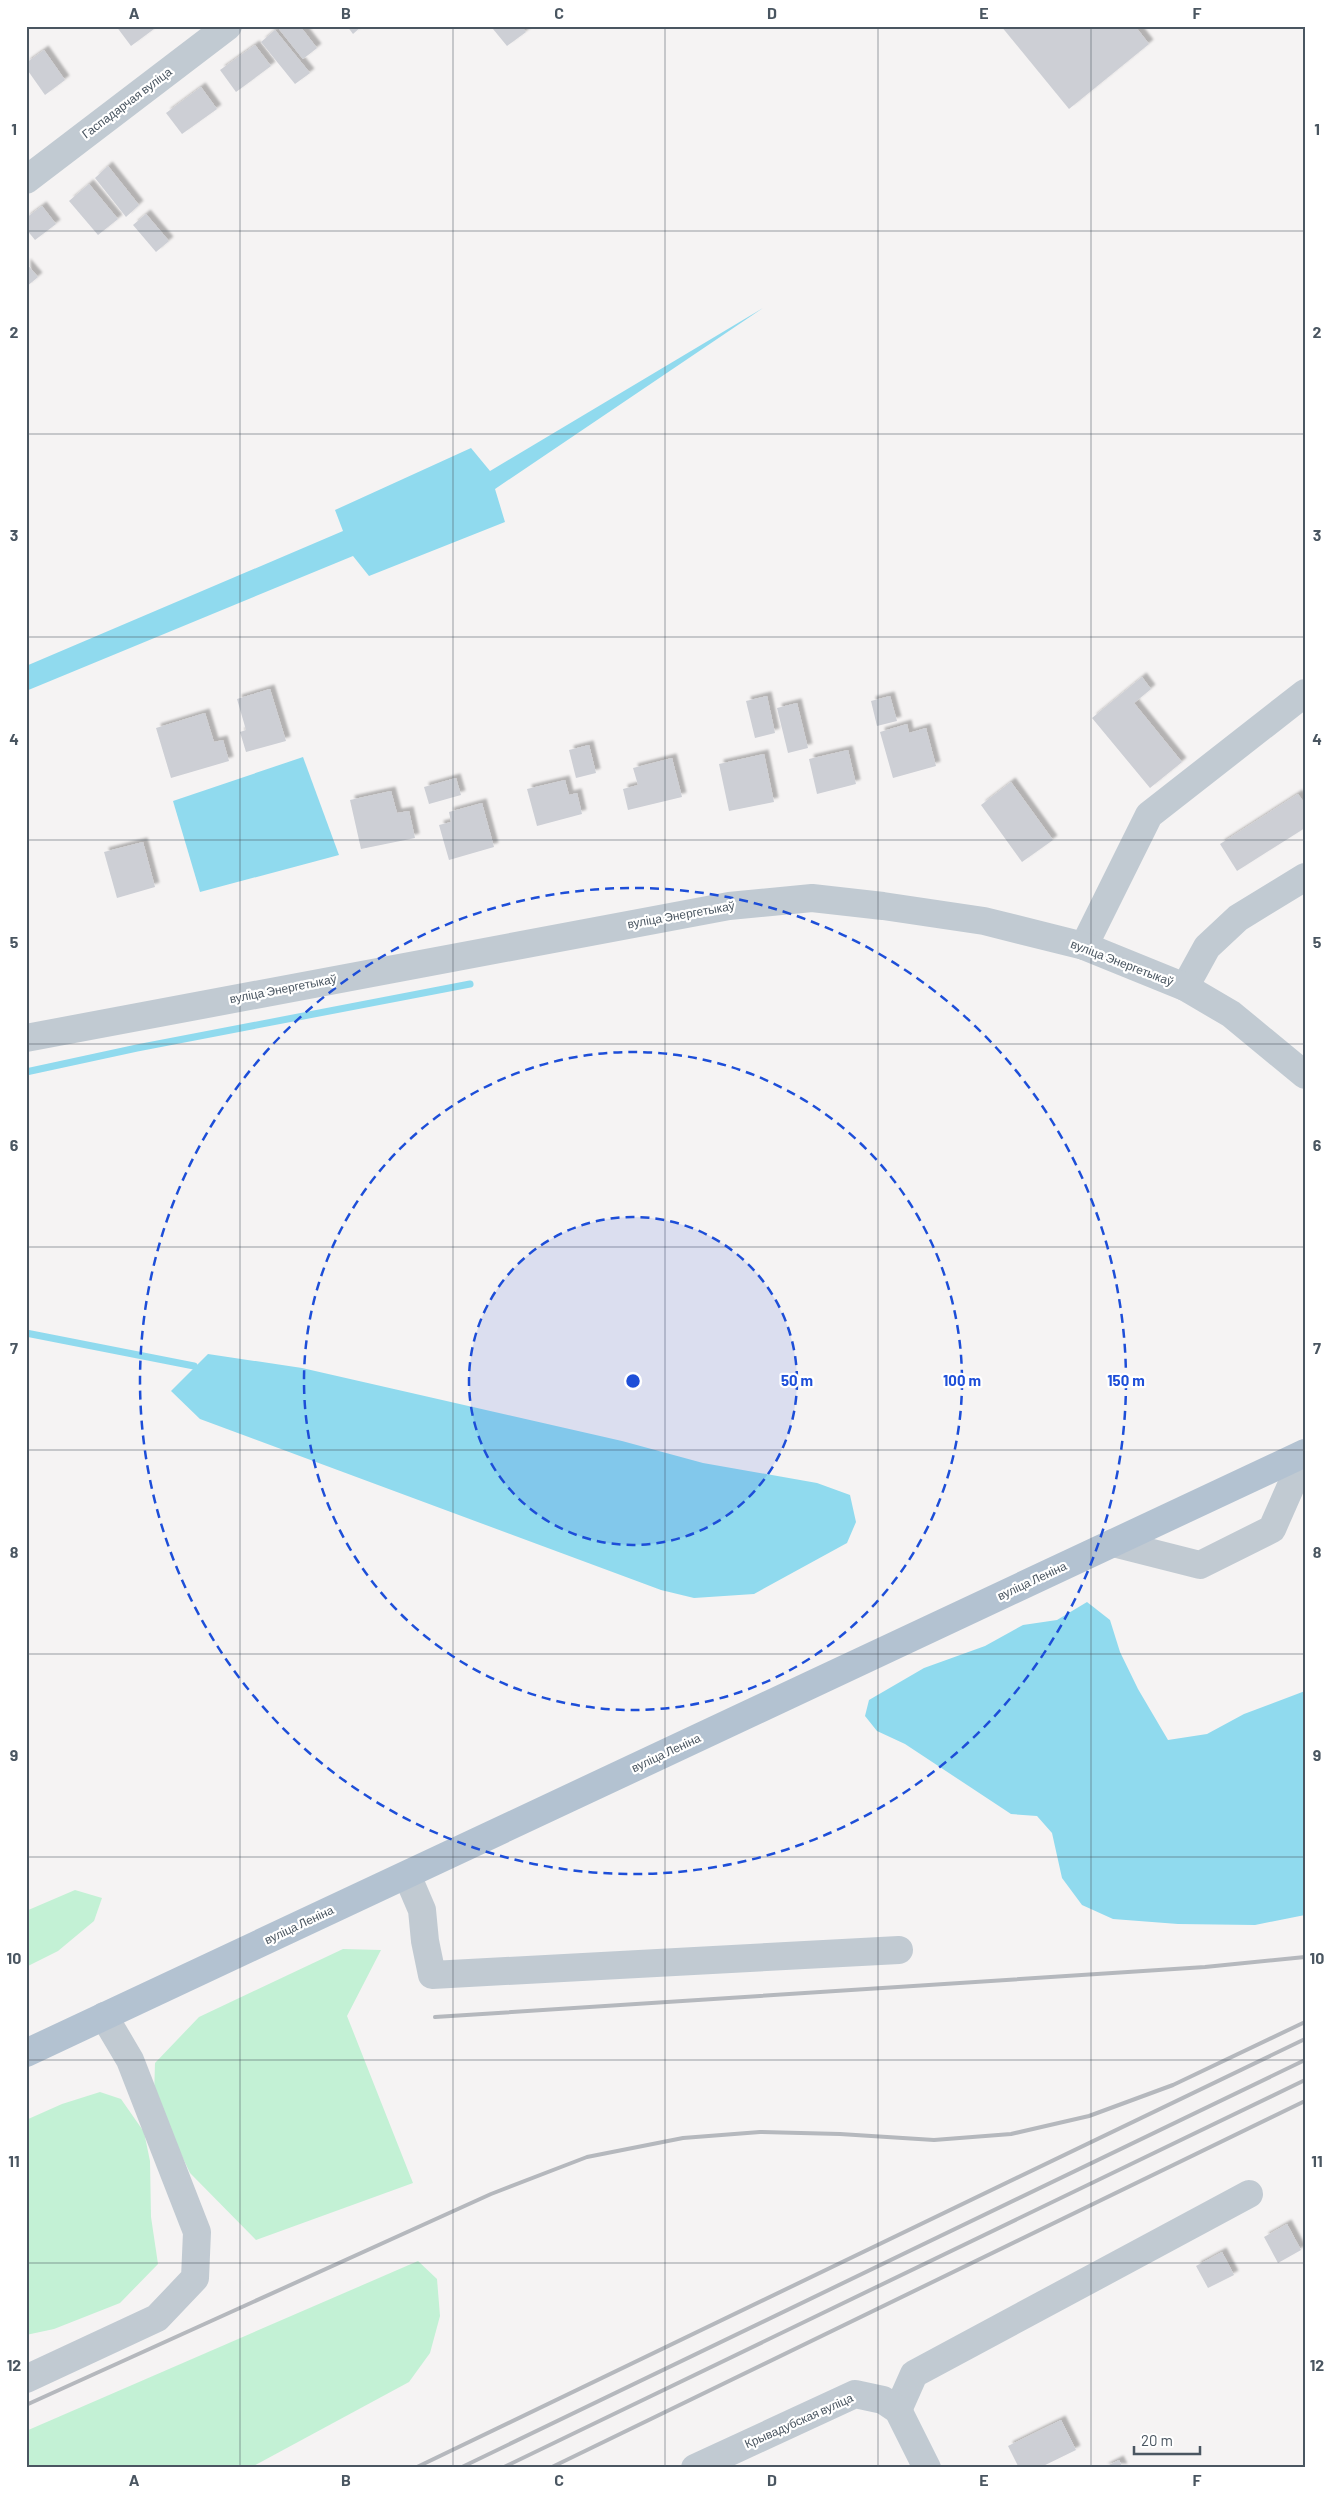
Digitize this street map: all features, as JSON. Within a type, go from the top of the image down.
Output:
[{"type":"main road","name":"вуліца Леніна","points":[[26,2053],[1305,1454]]},
{"type":"street","name":"Гаспадарчая вуліца","points":[[26,180],[228,26]]},
{"type":"street","points":[[1084,946],[1149,815],[1305,693]]},
{"type":"street","points":[[1185,987],[1207,948],[1238,918],[1305,877]]},
{"type":"street","name":"вуліца Энергетыкаў","points":[[26,1038],[729,906],[812,898],[984,921],[1084,946],[1185,987],[1231,1014],[1305,1075]]},
{"type":"street","points":[[1112,1543],[1200,1565],[1272,1529],[1305,1454]]},
{"type":"street","points":[[407,1875],[422,1910],[425,1941],[432,1975],[898,1950]]},
{"type":"street","points":[[26,2379],[157,2318],[196,2278],[198,2232],[130,2060],[104,2016]]},
{"type":"street","points":[[927,2468],[898,2410],[914,2374],[1249,2194]]},
{"type":"street","name":"Крывадубская вуліца","points":[[695,2468],[855,2394],[883,2400],[898,2410]]},
{"type":"green space","points":[[75,1890],[102,1898],[94,1921],[58,1951],[26,1967],[26,1911]]},
{"type":"green space","points":[[343,1949],[381,1950],[347,2016],[413,2183],[256,2240],[190,2173],[154,2097],[155,2063],[199,2017]]},
{"type":"green space","points":[[100,2092],[121,2099],[144,2132],[150,2161],[151,2217],[158,2264],[120,2303],[54,2329],[26,2335],[26,2120],[62,2104]]},
{"type":"green space","points":[[418,2261],[437,2279],[440,2316],[430,2353],[409,2382],[250,2468],[26,2468],[26,2431]]},
{"type":"water","points":[[763,308],[495,489],[505,522],[369,576],[353,556],[26,691],[26,666],[343,531],[335,510],[471,448],[490,471]]},
{"type":"water","points":[[303,757],[339,855],[200,892],[173,801]]},
{"type":"water","points":[[208,1354],[302,1368],[622,1441],[703,1463],[817,1483],[850,1495],[856,1522],[847,1543],[754,1594],[694,1598],[661,1590],[200,1419],[171,1391]]},
{"type":"water","points":[[1087,1602],[1110,1620],[1120,1652],[1138,1689],[1168,1740],[1207,1734],[1244,1714],[1305,1691],[1305,1915],[1255,1925],[1178,1924],[1113,1919],[1082,1905],[1062,1878],[1052,1833],[1037,1816],[1011,1814],[905,1744],[877,1731],[865,1716],[869,1700],[924,1668],[985,1646],[1023,1625],[1057,1620]]},
{"type":"building","points":[[116,26],[158,26],[131,46]]},
{"type":"building","points":[[282,26],[300,26],[317,48],[303,59],[279,29]]},
{"type":"building","points":[[347,26],[362,26],[353,34]]},
{"type":"building","points":[[497,26],[521,26],[526,32],[507,46],[493,29]]},
{"type":"building","points":[[1001,26],[1135,26],[1149,44],[1069,109]]},
{"type":"building","points":[[275,30],[310,73],[295,84],[261,42]]},
{"type":"building","points":[[255,45],[271,66],[236,92],[220,70]]},
{"type":"building","points":[[44,50],[65,80],[45,95],[26,68],[26,63]]},
{"type":"building","points":[[201,87],[217,109],[182,134],[166,113]]},
{"type":"building","points":[[108,166],[139,205],[126,217],[95,178]]},
{"type":"building","points":[[89,184],[118,219],[98,235],[69,201]]},
{"type":"building","points":[[42,206],[56,224],[35,240],[26,229],[26,218]]},
{"type":"building","points":[[146,214],[169,241],[156,252],[133,225]]},
{"type":"building","points":[[26,263],[38,277],[26,287]]},
{"type":"building","points":[[1142,677],[1151,689],[1134,703],[1182,762],[1150,788],[1092,718]]},
{"type":"building","points":[[270,689],[286,741],[246,752],[240,732],[246,730],[237,699]]},
{"type":"building","points":[[767,696],[775,733],[755,738],[746,701]]},
{"type":"building","points":[[890,696],[897,721],[877,726],[871,701]]},
{"type":"building","points":[[797,703],[808,748],[788,753],[777,708]]},
{"type":"building","points":[[205,713],[214,742],[223,740],[229,761],[171,778],[156,728]]},
{"type":"building","points":[[907,724],[909,733],[926,728],[936,766],[893,778],[880,732]]},
{"type":"building","points":[[589,745],[596,773],[576,778],[569,750]]},
{"type":"building","points":[[848,750],[856,784],[817,794],[809,759]]},
{"type":"building","points":[[764,754],[774,802],[729,811],[719,764]]},
{"type":"building","points":[[672,758],[682,797],[628,810],[623,789],[638,785],[633,768]]},
{"type":"building","points":[[456,778],[461,795],[429,804],[424,787]]},
{"type":"building","points":[[565,780],[569,795],[577,793],[582,814],[537,826],[527,789]]},
{"type":"building","points":[[1011,782],[1053,840],[1022,862],[981,805]]},
{"type":"building","points":[[391,791],[397,813],[409,811],[415,838],[361,849],[350,800]]},
{"type":"building","points":[[1298,794],[1305,804],[1305,828],[1237,871],[1220,844]]},
{"type":"building","points":[[482,803],[494,847],[449,860],[439,825],[451,822],[449,812]]},
{"type":"building","points":[[143,842],[155,887],[117,898],[104,852]]},
{"type":"building","points":[[1287,2224],[1301,2250],[1278,2263],[1264,2237]]},
{"type":"building","points":[[1222,2252],[1234,2275],[1208,2288],[1196,2266]]},
{"type":"building","points":[[1061,2420],[1076,2450],[1039,2468],[1019,2468],[1008,2446]]},
{"type":"building","points":[[1119,2460],[1123,2468],[1103,2468]]},
{"type":"waterway","points":[[26,1072],[137,1048],[470,984]]},
{"type":"waterway","points":[[26,1333],[194,1366]]},
{"type":"railway","points":[[435,2017],[1205,1967],[1305,1957]]},
{"type":"railway","points":[[26,2405],[491,2194],[587,2157],[683,2138],[760,2132],[840,2134],[934,2140],[1011,2134],[1089,2116],[1173,2085],[1305,2022]]},
{"type":"railway","points":[[415,2468],[1305,2039]]},
{"type":"railway","points":[[460,2468],[1305,2060]]},
{"type":"railway","points":[[502,2468],[1305,2080]]},
{"type":"railway","points":[[550,2468],[1305,2101]]}]
